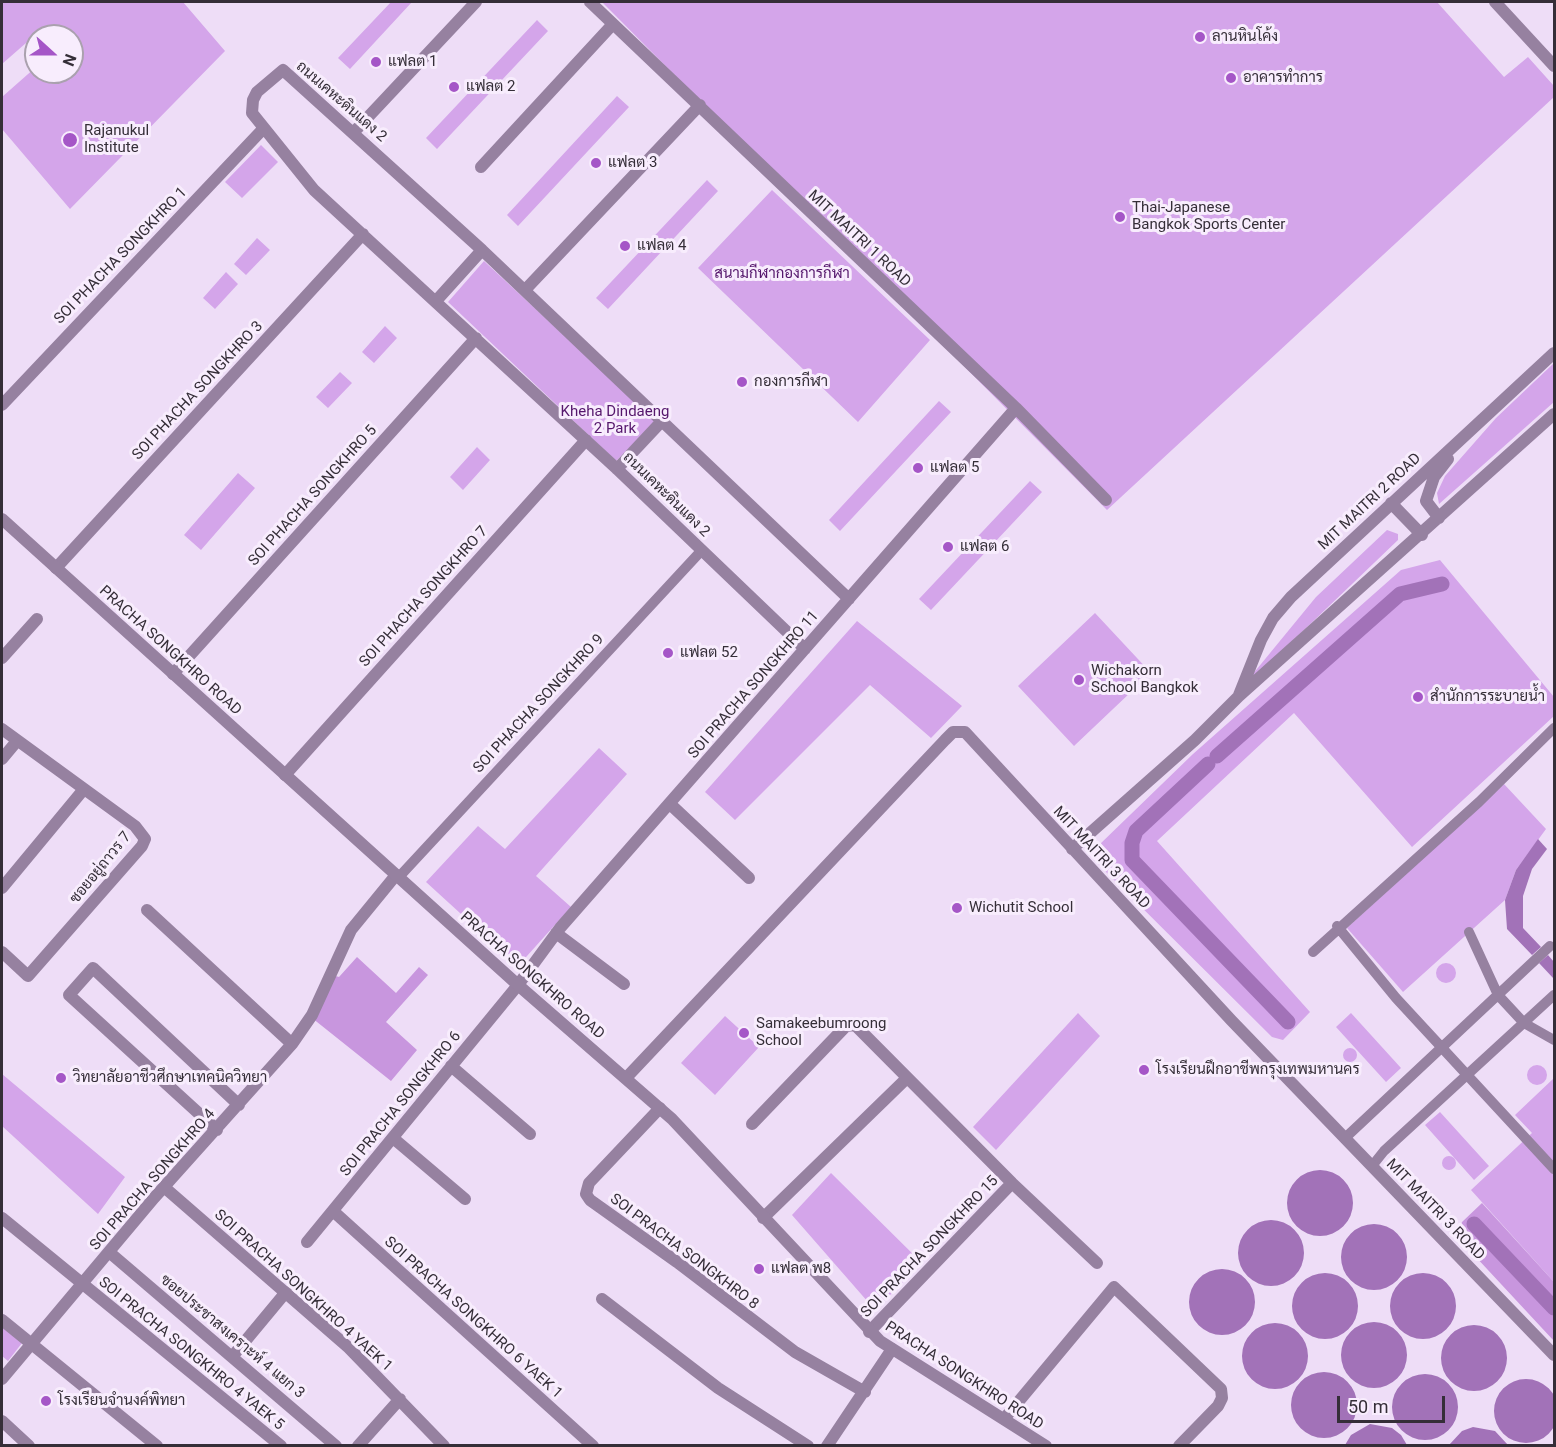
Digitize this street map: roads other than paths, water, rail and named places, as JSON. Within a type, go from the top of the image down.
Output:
[{"type":"street","points":[[354,132],[476,2]]},
{"type":"street","name":"MIT MAITRI 1 ROAD","points":[[590,2],[1016,408],[1106,500]]},
{"type":"street","points":[[1495,2],[1554,66]]},
{"type":"street","points":[[481,167],[614,24]]},
{"type":"street","name":"ถนนเคหะดินแดง 2","points":[[805,649],[586,440],[314,190],[252,113],[253,100],[257,92],[283,70],[354,132],[525,290],[849,599]]},
{"type":"street","points":[[525,290],[700,105]]},
{"type":"street","name":"SOI PHACHA SONGKHRO 1","points":[[2,405],[263,129]]},
{"type":"street","name":"SOI PHACHA SONGKHRO 3","points":[[56,568],[363,234]]},
{"type":"street","points":[[436,301],[482,250]]},
{"type":"street","name":"SOI PHACHA SONGKHRO 5","points":[[172,674],[476,338]]},
{"type":"street","name":"MIT MAITRI 2 ROAD","points":[[1239,696],[1254,654],[1273,618],[1325,564],[1554,353]]},
{"type":"street","name":"SOI PRACHA SONGKHRO 11","points":[[518,985],[556,933],[1016,408]]},
{"type":"street","name":"MIT MAITRI 2 ROAD","points":[[1072,849],[1554,414]]},
{"type":"street","points":[[617,469],[662,421]]},
{"type":"street","points":[[1439,518],[1426,501],[1434,477],[1465,436]]},
{"type":"street","name":"SOI PHACHA SONGKHRO 7","points":[[285,775],[586,440]]},
{"type":"street","points":[[1391,503],[1422,535]]},
{"type":"street","name":"PRACHA SONGKHRO ROAD","points":[[2,519],[518,985],[660,1108],[693,1140],[869,1332],[892,1349],[1046,1446]]},
{"type":"street","name":"SOI PHACHA SONGKHRO 9","points":[[397,876],[702,550]]},
{"type":"street","points":[[2,658],[37,619]]},
{"type":"street","points":[[1313,952],[1479,802],[1554,728]]},
{"type":"street","points":[[2,729],[84,789],[2,888]]},
{"type":"street","name":"MIT MAITRI 3 ROAD","points":[[626,1078],[953,732],[965,732],[973,738],[1072,849],[1345,1138],[1554,1355]]},
{"type":"street","points":[[2,759],[16,741]]},
{"type":"street","name":"ซอยอยู่ถาวร 7","points":[[2,952],[28,976],[142,846],[145,839],[135,826],[84,789]]},
{"type":"street","points":[[670,804],[749,878]]},
{"type":"street","name":"SOI PRACHA SONGKHRO 4","points":[[2,1379],[164,1187],[292,1044],[312,1014],[336,958],[351,930],[397,876]]},
{"type":"street","points":[[147,910],[292,1044]]},
{"type":"street","points":[[1338,927],[1396,998],[1554,1169]]},
{"type":"street","points":[[1469,932],[1498,994],[1524,1023],[1554,1040]]},
{"type":"street","points":[[556,933],[624,984]]},
{"type":"street","points":[[1345,1138],[1550,946]]},
{"type":"street","points":[[217,1130],[69,995],[93,968],[239,1105]]},
{"type":"street","name":"SOI PRACHA SONGKHRO 6","points":[[307,1242],[518,985]]},
{"type":"street","points":[[1372,1166],[1384,1151],[1554,995]]},
{"type":"street","points":[[752,1124],[850,1024],[855,1025],[1012,1183],[1097,1263]]},
{"type":"street","points":[[451,1066],[530,1134]]},
{"type":"street","points":[[764,1218],[907,1078]]},
{"type":"street","name":"SOI PRACHA SONGKHRO 8","points":[[660,1108],[589,1183],[586,1194],[590,1200],[795,1352],[865,1392]]},
{"type":"street","points":[[393,1138],[465,1198]]},
{"type":"street","name":"SOI PRACHA SONGKHRO 15","points":[[869,1332],[1012,1183]]},
{"type":"street","name":"SOI PRACHA SONGKHRO 4 YAEK 1","points":[[164,1187],[349,1348],[444,1446]]},
{"type":"street","name":"SOI PRACHA SONGKHRO 6 YAEK 1","points":[[333,1211],[593,1446]]},
{"type":"street","name":"SOI PRACHA SONGKHRO 4 YAEK 5","points":[[2,1218],[281,1446]]},
{"type":"street","name":"ซอยประชาสงเคราะห์ 4 แยก 3","points":[[108,1252],[336,1446]]},
{"type":"street","points":[[1004,1419],[1114,1287],[1221,1389],[1222,1398],[1218,1406],[1179,1446]]},
{"type":"street","points":[[232,1357],[286,1293]]},
{"type":"street","points":[[602,1299],[717,1388],[808,1446]]},
{"type":"street","points":[[2,1320],[157,1446]]},
{"type":"street","points":[[827,1446],[892,1349]]},
{"type":"street","points":[[358,1446],[400,1399]]},
{"type":"street","points":[[2,1421],[30,1446]]},
{"type":"waterway","points":[[1217,756],[1400,594],[1442,584]]},
{"type":"waterway","points":[[1208,764],[1136,831],[1132,843],[1132,860],[1288,1022]]},
{"type":"waterway","points":[[1474,1224],[1554,1308]]},
{"type":"place","name":"ลานหินโค้ง","points":[[1200,37]]},
{"type":"place","name":"แฟลต 1","points":[[376,62]]},
{"type":"place","name":"อาคารทำการ","points":[[1231,78]]},
{"type":"place","name":"แฟลต 2","points":[[454,87]]},
{"type":"place","name":"Rajanukul Institute","points":[[70,140]]},
{"type":"place","name":"แฟลต 3","points":[[596,163]]},
{"type":"place","name":"Thai-Japanese Bangkok Sports Center","points":[[1120,217]]},
{"type":"place","name":"แฟลต 4","points":[[625,246]]},
{"type":"place","name":"กองการกีฬา","points":[[742,382]]},
{"type":"place","name":"แฟลต 5","points":[[918,468]]},
{"type":"place","name":"แฟลต 6","points":[[948,547]]},
{"type":"place","name":"แฟลต 52","points":[[668,653]]},
{"type":"place","name":"Wichakorn School Bangkok","points":[[1079,680]]},
{"type":"place","name":"สำนักการระบายน้ำ","points":[[1418,697]]},
{"type":"place","name":"Wichutit School","points":[[957,908]]},
{"type":"place","name":"Samakeebumroong School","points":[[744,1033]]},
{"type":"place","name":"โรงเรียนฝึกอาชีพกรุงเทพมหานคร","points":[[1144,1070]]},
{"type":"place","name":"วิทยาลัยอาชีวศึกษาเทคนิควิทยา","points":[[61,1078]]},
{"type":"place","name":"แฟลต พ8","points":[[759,1269]]},
{"type":"place","name":"โรงเรียนจำนงค์พิทยา","points":[[46,1401]]},
{"type":"park label","name":"สนามกีฬากองการกีฬา","points":[[782,274]]},
{"type":"park label","name":"Kheha Dindaeng 2 Park","points":[[615,420]]}]
